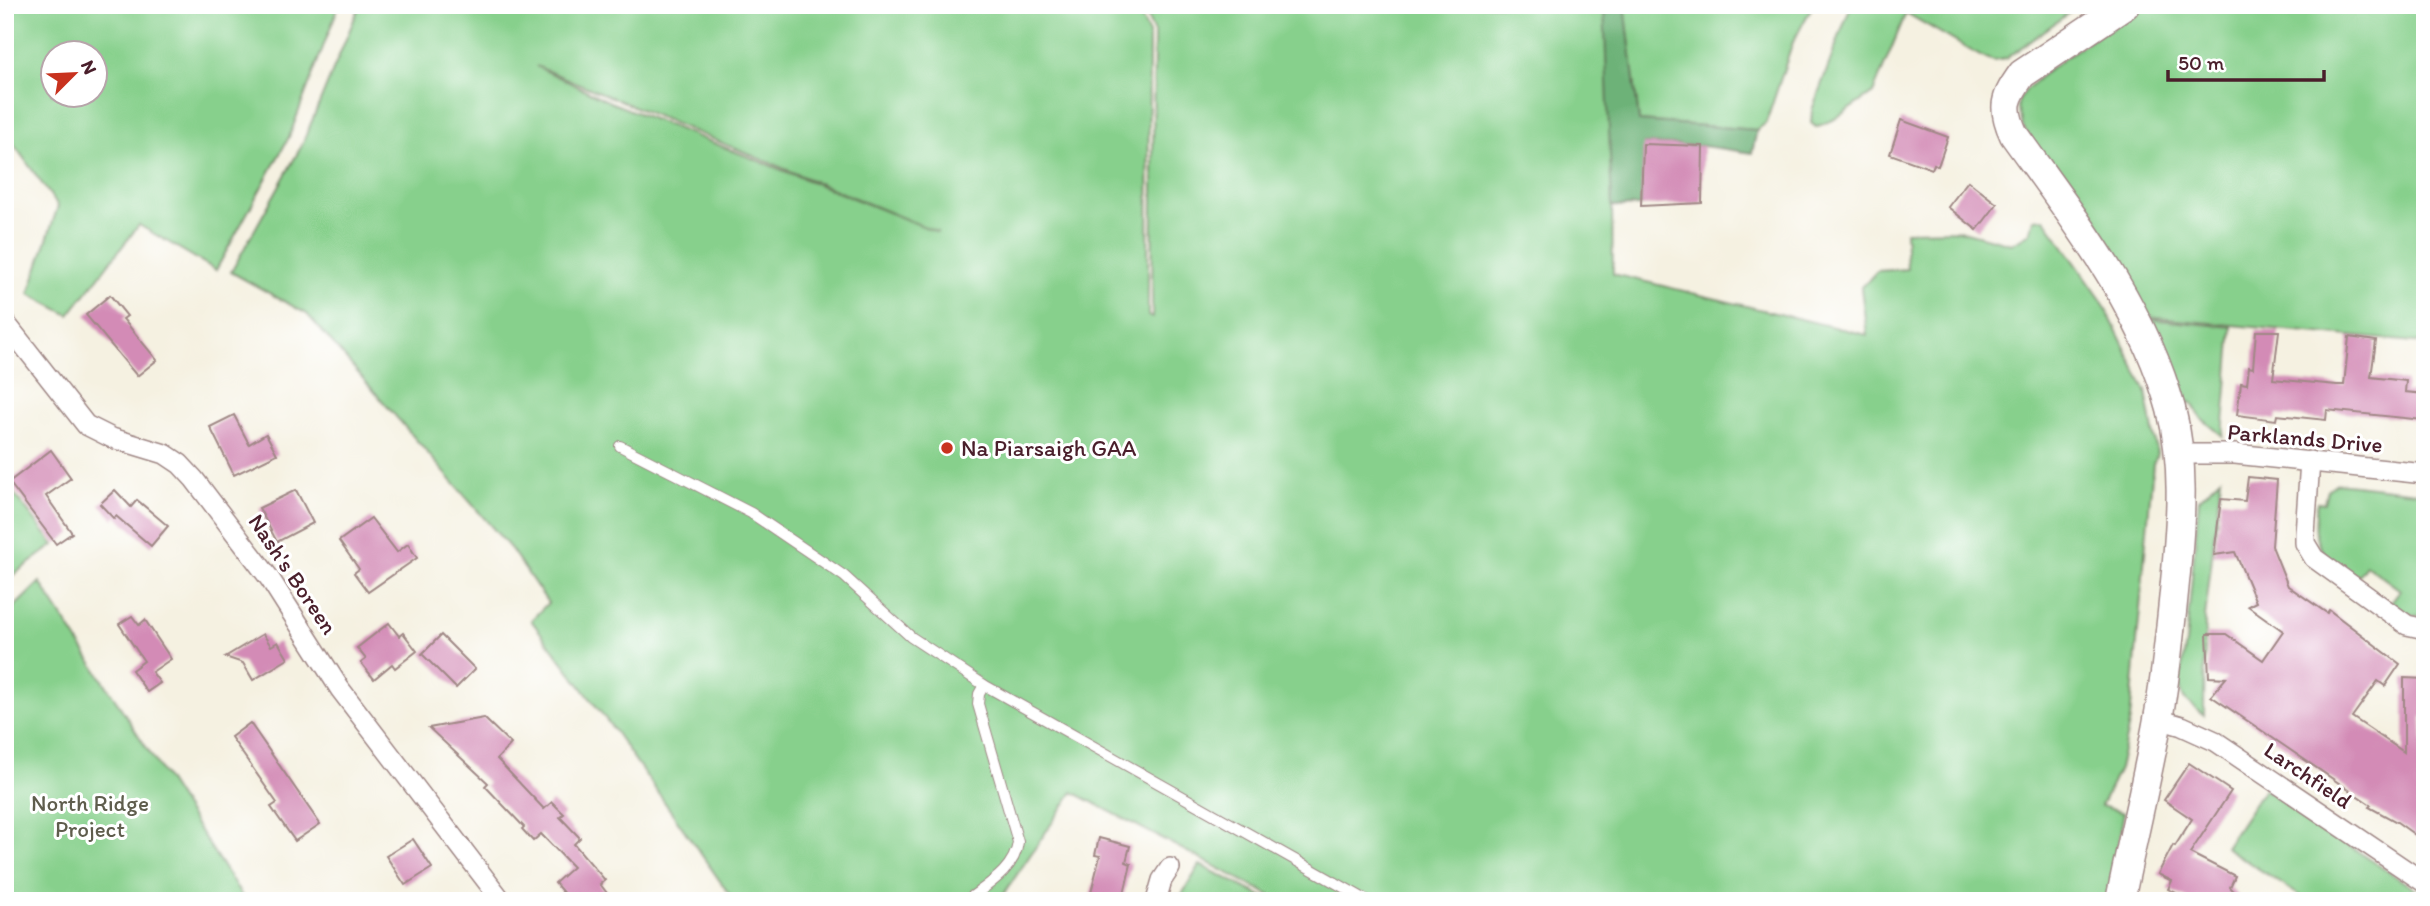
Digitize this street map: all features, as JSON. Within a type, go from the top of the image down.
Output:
[{"type":"street","points":[[2120,901],[2158,719],[2167,658],[2180,527],[2180,453],[2161,381],[2124,298],[2094,247],[2014,135],[2007,119],[2006,104],[2010,91],[2022,74],[2125,5]]},
{"type":"street","name":"Nash's Boreen","points":[[5,322],[86,425],[113,438],[165,454],[180,464],[194,479],[270,579],[340,689],[502,901]]},
{"type":"street","name":"Parklands Drive","points":[[2180,453],[2235,454],[2425,474]]},
{"type":"street","points":[[2310,461],[2305,534],[2309,552],[2407,625],[2425,629]]},
{"type":"street","name":"Larchfield","points":[[2158,719],[2182,726],[2215,741],[2425,883]]},
{"type":"street","points":[[1156,901],[1162,880],[1170,868]]},
{"type":"lane","points":[[621,446],[751,513],[844,576],[911,637],[984,685],[1368,901]]},
{"type":"lane","points":[[966,901],[1008,868],[1017,853],[1018,842],[978,704],[984,685]]},
{"type":"green space","points":[[5,5],[339,5],[289,137],[216,270],[139,225],[69,315],[29,294],[58,206],[5,132]]},
{"type":"green space","name":"Na Piarsaigh GAA","points":[[360,5],[1136,5],[1149,34],[1148,316],[1152,318],[1154,33],[1142,5],[1604,5],[1611,143],[1613,274],[1867,335],[1861,288],[1877,271],[1907,269],[1905,231],[1959,230],[2011,244],[2030,233],[2034,219],[2044,218],[2102,301],[2146,391],[2157,454],[2153,464],[2130,720],[2119,769],[2101,806],[2124,813],[2108,901],[1281,901],[1073,792],[999,901],[734,901],[611,726],[531,620],[548,603],[511,549],[307,314],[231,272],[302,145]],"holes":[[[536,66],[915,223],[610,102]]]},
{"type":"green space","points":[[1604,5],[1625,5],[1639,121],[1757,130],[1752,153],[1703,146],[1644,144],[1641,206],[1612,207]]},
{"type":"green space","points":[[1625,5],[1813,5],[1793,42],[1766,123],[1757,130],[1639,121]]},
{"type":"green space","points":[[1851,5],[2080,5],[2005,59],[1994,61],[1982,57],[1906,13],[1873,93],[1833,120],[1816,127],[1811,123],[1812,110]]},
{"type":"green space","points":[[2148,5],[2425,5],[2425,343],[2147,317],[2022,125],[2018,104],[2024,93],[2055,65]]},
{"type":"green space","points":[[2147,319],[2232,327],[2223,436],[2201,418],[2191,402],[2184,405]]},
{"type":"green space","points":[[2221,478],[2205,618],[2204,716],[2184,699],[2179,686],[2186,643],[2199,499]]},
{"type":"green space","points":[[5,482],[54,545],[5,581]]},
{"type":"green space","points":[[2337,483],[2425,493],[2425,615],[2411,615],[2391,602],[2400,590],[2366,565],[2357,577],[2320,548],[2316,531],[2317,502],[2324,503],[2327,490]]},
{"type":"green space","name":"North Ridge Project","points":[[40,582],[245,901],[5,901],[5,616]]},
{"type":"green space","points":[[2264,789],[2425,896],[2425,901],[2308,901],[2225,847]]},
{"type":"green space","points":[[1200,865],[1271,901],[1167,901],[1168,894],[1181,896]]},
{"type":"building","points":[[1901,120],[1948,137],[1938,166],[1934,164],[1932,169],[1890,154]]},
{"type":"building","points":[[1643,144],[1703,146],[1702,203],[1641,206]]},
{"type":"building","points":[[1968,181],[1997,204],[1977,230],[1948,207]]},
{"type":"building","points":[[110,295],[127,316],[123,319],[157,360],[137,376],[86,315]]},
{"type":"building","points":[[2256,331],[2279,331],[2273,379],[2337,385],[2344,385],[2349,337],[2376,341],[2371,377],[2406,381],[2405,392],[2425,394],[2423,420],[2327,410],[2326,420],[2277,415],[2276,420],[2237,415],[2241,383],[2247,384],[2249,367],[2253,368]]},
{"type":"building","points":[[234,415],[249,444],[266,434],[277,454],[234,475],[210,427]]},
{"type":"building","points":[[51,450],[71,478],[46,496],[72,533],[56,544],[9,482]]},
{"type":"building","points":[[2248,477],[2277,480],[2272,546],[2288,586],[2327,613],[2329,610],[2400,664],[2385,686],[2378,681],[2352,717],[2404,752],[2404,678],[2425,679],[2425,717],[2422,717],[2425,842],[2397,822],[2369,807],[2371,805],[2211,696],[2226,678],[2209,677],[2207,634],[2226,634],[2263,660],[2283,631],[2248,606],[2256,602],[2235,552],[2214,555],[2221,499],[2245,501]]},
{"type":"building","points":[[115,490],[131,507],[137,500],[168,526],[151,546],[116,516],[114,519],[100,504]]},
{"type":"building","points":[[296,490],[313,523],[277,542],[259,508]]},
{"type":"building","points":[[371,518],[397,552],[408,544],[417,558],[368,592],[354,573],[359,569],[339,541]]},
{"type":"building","points":[[132,616],[139,625],[145,620],[171,659],[152,672],[160,683],[147,692],[132,670],[144,661],[119,624]]},
{"type":"building","points":[[389,623],[399,636],[403,633],[417,651],[395,668],[392,664],[374,679],[361,663],[366,659],[357,648]]},
{"type":"building","points":[[263,634],[271,646],[278,642],[288,659],[253,680],[243,663],[225,657]]},
{"type":"building","points":[[441,635],[475,669],[456,688],[422,654]]},
{"type":"building","points":[[484,718],[511,744],[497,759],[544,809],[552,802],[564,814],[560,817],[580,838],[574,844],[605,880],[600,884],[613,901],[570,901],[555,883],[573,867],[541,834],[533,841],[522,829],[524,827],[485,786],[488,783],[429,728]]},
{"type":"building","points":[[250,723],[320,824],[295,841],[271,807],[277,803],[231,737]]},
{"type":"building","points":[[2189,763],[2231,791],[2190,853],[2235,876],[2230,887],[2243,901],[2192,901],[2168,889],[2172,881],[2158,874],[2173,845],[2175,846],[2192,819],[2164,800]]},
{"type":"building","points":[[1099,838],[1130,846],[1126,862],[1131,864],[1123,898],[1118,897],[1117,901],[1089,901],[1100,856],[1095,855]]},
{"type":"building","points":[[413,839],[432,868],[405,885],[386,856]]},
{"type":"place","name":"Na Piarsaigh GAA","points":[[947,448]]}]
